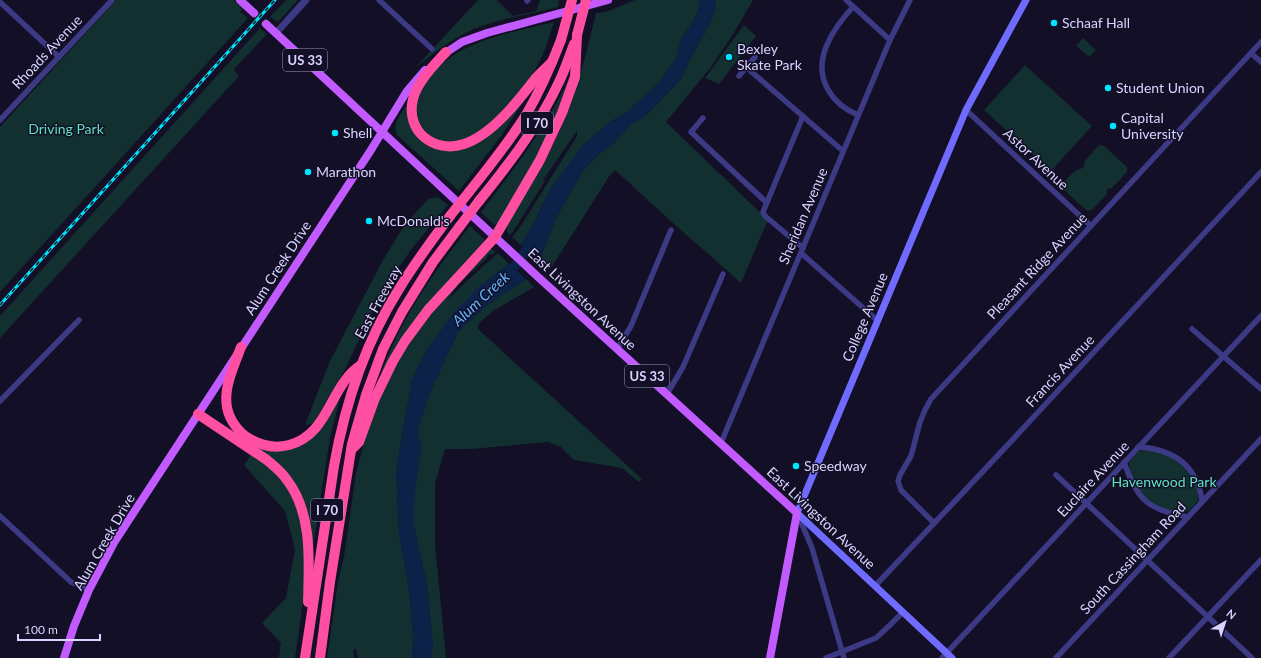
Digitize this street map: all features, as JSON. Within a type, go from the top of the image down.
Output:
[{"type":"highway","name":"East Freeway","points":[[305,658],[338,442],[352,390],[361,365],[378,326],[399,288],[423,252],[498,155],[525,117],[540,89],[561,40],[572,0]]},
{"type":"highway","name":"East Freeway","points":[[320,658],[330,582],[351,450],[361,409],[370,381],[392,329],[416,288],[460,226],[509,164],[539,119],[560,81],[577,35],[586,0]]},
{"type":"highway","points":[[351,450],[359,442],[375,398],[393,361],[405,341],[428,310],[495,237],[540,160],[562,113],[575,77],[577,35]]},
{"type":"highway","points":[[446,52],[431,68],[418,86],[413,99],[411,111],[414,123],[423,136],[435,144],[446,146],[458,145],[470,141],[502,118],[519,100],[536,78],[552,62]]},
{"type":"highway","points":[[242,347],[231,374],[226,395],[232,421],[236,428],[248,439]]},
{"type":"highway","points":[[198,414],[208,413],[255,443],[271,447],[287,446],[309,436],[321,423],[352,371],[361,365]]},
{"type":"highway","points":[[198,414],[267,460],[286,479],[294,491],[305,525],[309,551],[307,646]]},
{"type":"main road","points":[[240,0],[254,13]]},
{"type":"main road","name":"Alum Creek Drive","points":[[64,658],[74,626],[89,590],[115,541],[371,150],[407,91],[426,69],[446,52],[462,42],[487,32],[608,0]]},
{"type":"main road","name":"College Avenue","points":[[770,658],[797,513],[966,110],[1026,0]]},
{"type":"main road","name":"East Livingston Avenue","points":[[266,24],[537,276],[797,513],[903,612],[947,656]]},
{"type":"street","name":"Rhoads Avenue","points":[[0,120],[112,0]]},
{"type":"street","points":[[276,33],[306,0]]},
{"type":"street","points":[[379,0],[432,49]]},
{"type":"street","points":[[846,0],[890,40]]},
{"type":"street","name":"Sheridan Avenue","points":[[721,443],[858,115],[890,40],[910,0]]},
{"type":"street","points":[[0,2],[59,57]]},
{"type":"street","points":[[853,7],[834,32],[825,50],[822,63],[822,73],[831,96],[839,104],[858,115]]},
{"type":"street","name":"Pleasant Ridge Avenue","points":[[934,523],[901,490],[898,481],[911,456],[920,422],[931,399],[1261,42]]},
{"type":"street","points":[[1251,53],[1261,62]]},
{"type":"street","points":[[739,76],[754,57]]},
{"type":"street","points":[[746,67],[843,151]]},
{"type":"street","name":"Astor Avenue","points":[[966,110],[1091,226]]},
{"type":"street","points":[[803,116],[763,212],[765,216],[878,321]]},
{"type":"street","points":[[703,118],[691,132],[766,202]]},
{"type":"street","name":"Francis Avenue","points":[[875,586],[1261,172]]},
{"type":"street","points":[[617,349],[631,326],[672,230]]},
{"type":"street","points":[[667,394],[683,367],[723,274]]},
{"type":"street","name":"Euclaire Avenue","points":[[947,656],[1124,462],[1261,316]]},
{"type":"street","points":[[0,402],[78,320]]},
{"type":"street","points":[[1192,329],[1261,389]]},
{"type":"street","name":"South Cassingham Road","points":[[1056,658],[1261,439]]},
{"type":"street","points":[[1138,447],[1162,450],[1182,462],[1196,480],[1202,501]]},
{"type":"street","points":[[1124,462],[1132,484],[1146,502],[1166,513],[1188,517]]},
{"type":"street","points":[[1056,475],[1252,658]]},
{"type":"street","points":[[797,513],[812,548],[844,655]]},
{"type":"street","points":[[0,516],[71,582],[89,590]]},
{"type":"street","points":[[1169,658],[1261,560]]},
{"type":"street","points":[[826,658],[844,655],[876,638],[903,612]]},
{"type":"green space","name":"Driving Park","points":[[116,0],[234,0],[243,8],[240,12],[248,18],[0,292],[0,127]]},
{"type":"green space","points":[[286,0],[298,0],[278,22],[270,17]]},
{"type":"green space","points":[[478,0],[497,0],[513,16],[536,11],[540,0],[559,0],[558,7],[494,22],[457,37],[427,58],[413,70]]},
{"type":"green space","points":[[635,0],[700,0],[698,11],[693,22],[682,37],[676,59],[659,83],[628,111],[610,122],[583,145],[542,205],[533,225],[521,245],[512,237],[519,229],[577,136],[577,131],[543,180],[545,181],[512,233],[509,235],[507,228],[509,221],[520,200],[546,159],[568,111],[580,75],[596,13],[606,12]]},
{"type":"green space","points":[[716,0],[753,0],[732,36],[711,67],[666,122],[768,220],[741,283],[615,170],[610,175],[551,268],[548,270],[543,266],[541,256],[557,216],[584,169],[599,154],[613,144],[631,124],[644,117],[681,79],[716,9]]},
{"type":"green space","points":[[554,22],[544,52],[535,70],[520,92],[498,116],[485,127],[472,136],[460,141],[448,142],[434,138],[423,128],[416,112],[418,91],[420,86],[442,64],[471,46],[503,34]]},
{"type":"green space","name":"Bexley Skate Park","points":[[744,25],[756,36],[719,84],[705,78]]},
{"type":"green space","points":[[260,28],[267,34],[234,69],[239,76],[0,338],[0,316]]},
{"type":"green space","points":[[1083,38],[1096,50],[1089,57],[1076,46]]},
{"type":"green space","points":[[1025,65],[1092,126],[1051,171],[984,110]]},
{"type":"green space","points":[[571,73],[546,144],[499,222],[494,225],[481,212],[519,162],[542,128]]},
{"type":"green space","points":[[520,104],[521,105],[501,136],[459,191],[397,135],[395,127],[399,116],[407,105],[409,105],[413,127],[454,149]]},
{"type":"green space","points":[[1099,145],[1104,146],[1127,167],[1127,172],[1112,188],[1107,189],[1107,194],[1092,210],[1087,211],[1062,188],[1065,181],[1071,175],[1077,170],[1084,168],[1084,162]]},
{"type":"green space","points":[[435,197],[439,198],[448,205],[413,247],[391,278],[378,301],[344,371],[315,421],[311,424],[305,425],[330,361],[383,260],[404,226],[428,199]]},
{"type":"green space","points":[[470,226],[484,239],[483,242],[433,298],[384,371],[382,370],[403,323],[421,293]]},
{"type":"green space","points":[[490,249],[496,251],[492,255],[489,254],[486,259],[465,278],[454,290],[448,300],[498,253],[509,264],[477,289],[426,351],[412,380],[396,471],[399,532],[410,596],[413,635],[412,658],[358,658],[356,649],[353,650],[354,658],[327,658],[356,473],[369,424],[398,359],[426,319]]},
{"type":"green space","points":[[526,279],[534,287],[493,311],[479,323],[478,329],[642,479],[639,482],[622,468],[574,460],[561,447],[548,442],[471,449],[445,449],[435,483],[435,544],[446,658],[430,658],[433,647],[427,585],[414,527],[418,428],[429,394],[458,332],[486,306]]},
{"type":"green space","points":[[338,397],[340,398],[330,438],[313,546],[300,496],[256,448],[297,446]]},
{"type":"green space","name":"Havenwood Park","points":[[1150,450],[1160,452],[1179,463],[1187,471],[1197,491],[1198,501],[1189,511],[1178,512],[1157,506],[1140,491],[1130,472],[1129,462],[1139,451]]},
{"type":"green space","points":[[252,453],[272,469],[289,489],[295,504],[304,542],[305,561],[303,600],[295,658],[279,658],[281,643],[262,623],[286,598],[295,549],[285,511],[244,465]]},
{"type":"water","points":[[700,0],[716,0],[716,9],[681,79],[644,117],[631,124],[613,144],[599,154],[584,169],[557,216],[541,256],[543,266],[521,245],[533,225],[550,189],[583,145],[610,122],[628,111],[659,83],[676,59],[682,37],[693,22],[698,11]]},
{"type":"water","points":[[509,264],[526,279],[486,306],[458,332],[429,394],[418,428],[421,448],[414,501],[414,527],[427,585],[433,647],[430,658],[412,658],[413,635],[410,596],[399,532],[396,471],[412,380],[426,351],[455,311],[477,289]]},
{"type":"waterway","name":"Alum Creek","points":[[505,277],[513,269],[534,239]]},
{"type":"tunnel","points":[[254,13],[266,24]]},
{"type":"railway","points":[[0,305],[275,0]]},
{"type":"place","name":"Schaaf Hall","points":[[1054,23]]},
{"type":"place","name":"Bexley Skate Park","points":[[729,57]]},
{"type":"place","name":"Student Union","points":[[1108,88]]},
{"type":"place","name":"Capital University","points":[[1113,126]]},
{"type":"place","name":"Shell","points":[[335,133]]},
{"type":"place","name":"Marathon","points":[[308,172]]},
{"type":"place","name":"McDonald's","points":[[369,221]]},
{"type":"place","name":"Speedway","points":[[796,466]]}]
